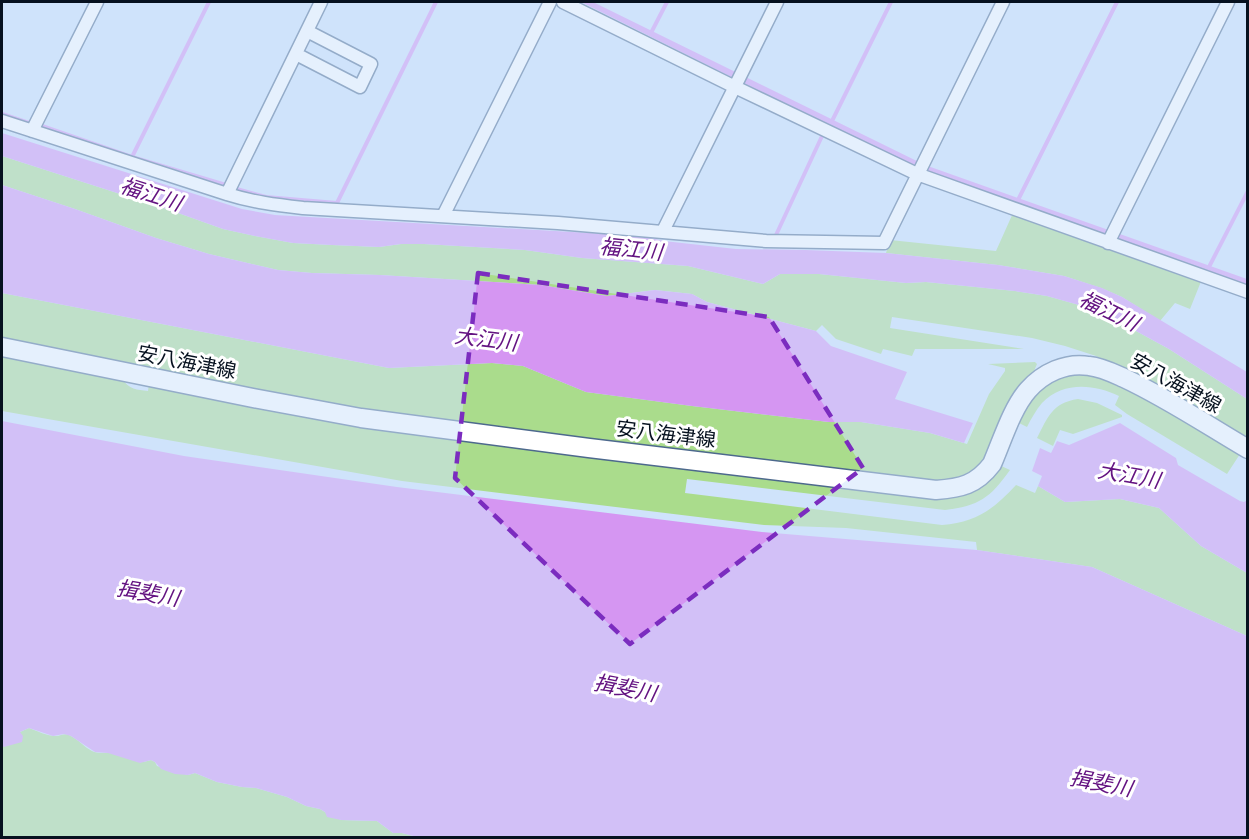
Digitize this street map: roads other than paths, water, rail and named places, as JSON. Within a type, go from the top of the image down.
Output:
[{"type":"main road","name":"安八海津線","points":[[2,347],[361,418],[936,490],[958,488],[978,478],[986,471],[992,464],[1019,401],[1042,376],[1065,366],[1089,366],[1112,373],[1145,388],[1248,450]]},
{"type":"street","points":[[32,131],[96,2]]},
{"type":"street","points":[[226,194],[321,2]]},
{"type":"street","points":[[443,216],[550,2]]},
{"type":"street","points":[[563,2],[738,81],[920,169],[1111,237],[1248,292]]},
{"type":"street","points":[[663,231],[777,2]]},
{"type":"street","points":[[2,121],[249,201],[303,208],[663,231],[766,241],[884,243],[1003,2]]},
{"type":"street","points":[[1111,237],[1228,2]]},
{"type":"street","points":[[296,54],[360,87],[371,64],[307,31]]},
{"type":"water","points":[[581,2],[593,2],[925,165],[1247,279],[1247,285],[914,168]]},
{"type":"water","name":"福江川","points":[[2,133],[242,209],[275,215],[641,236],[664,241],[736,249],[886,253],[998,265],[1064,276],[1122,297],[1247,372],[1247,399],[1169,349],[1114,319],[1079,305],[1047,296],[926,282],[906,283],[819,274],[780,274],[763,284],[688,266],[582,258],[525,250],[424,244],[379,247],[293,243],[223,229],[2,156]]},
{"type":"water","name":"大江川","points":[[2,185],[156,238],[209,254],[278,270],[541,285],[607,296],[655,290],[692,294],[707,302],[816,331],[831,346],[907,372],[895,399],[973,423],[964,443],[930,433],[861,422],[829,422],[586,392],[523,366],[492,363],[389,368],[2,293]]},
{"type":"water","name":"揖斐川","points":[[2,421],[184,456],[397,487],[762,532],[977,550],[1092,567],[1247,636],[1247,837],[417,837],[393,833],[377,821],[341,820],[327,817],[320,809],[256,788],[217,782],[195,773],[175,774],[161,769],[151,760],[140,763],[108,753],[95,752],[64,734],[53,736],[29,728],[20,732],[23,736],[22,742],[4,747],[2,746]]},
{"type":"water","name":"大江川","points":[[1120,423],[1176,458],[1178,465],[1240,501],[1247,500],[1247,573],[1201,546],[1159,508],[1120,499],[1065,502],[1038,486],[1042,476],[1032,471],[1040,448],[1051,453],[1057,441],[1069,445]]},
{"type":"waterway","points":[[132,157],[209,2]]},
{"type":"waterway","points":[[233,188],[266,197],[337,203],[436,2]]},
{"type":"waterway","points":[[652,31],[667,2]]},
{"type":"waterway","points":[[833,119],[891,2]]},
{"type":"waterway","points":[[1019,198],[1117,2]]},
{"type":"waterway","points":[[2,114],[32,124]]},
{"type":"waterway","points":[[39,125],[132,157],[226,185]]},
{"type":"waterway","points":[[776,235],[823,134]]},
{"type":"waterway","points":[[1210,265],[1248,191]]}]
